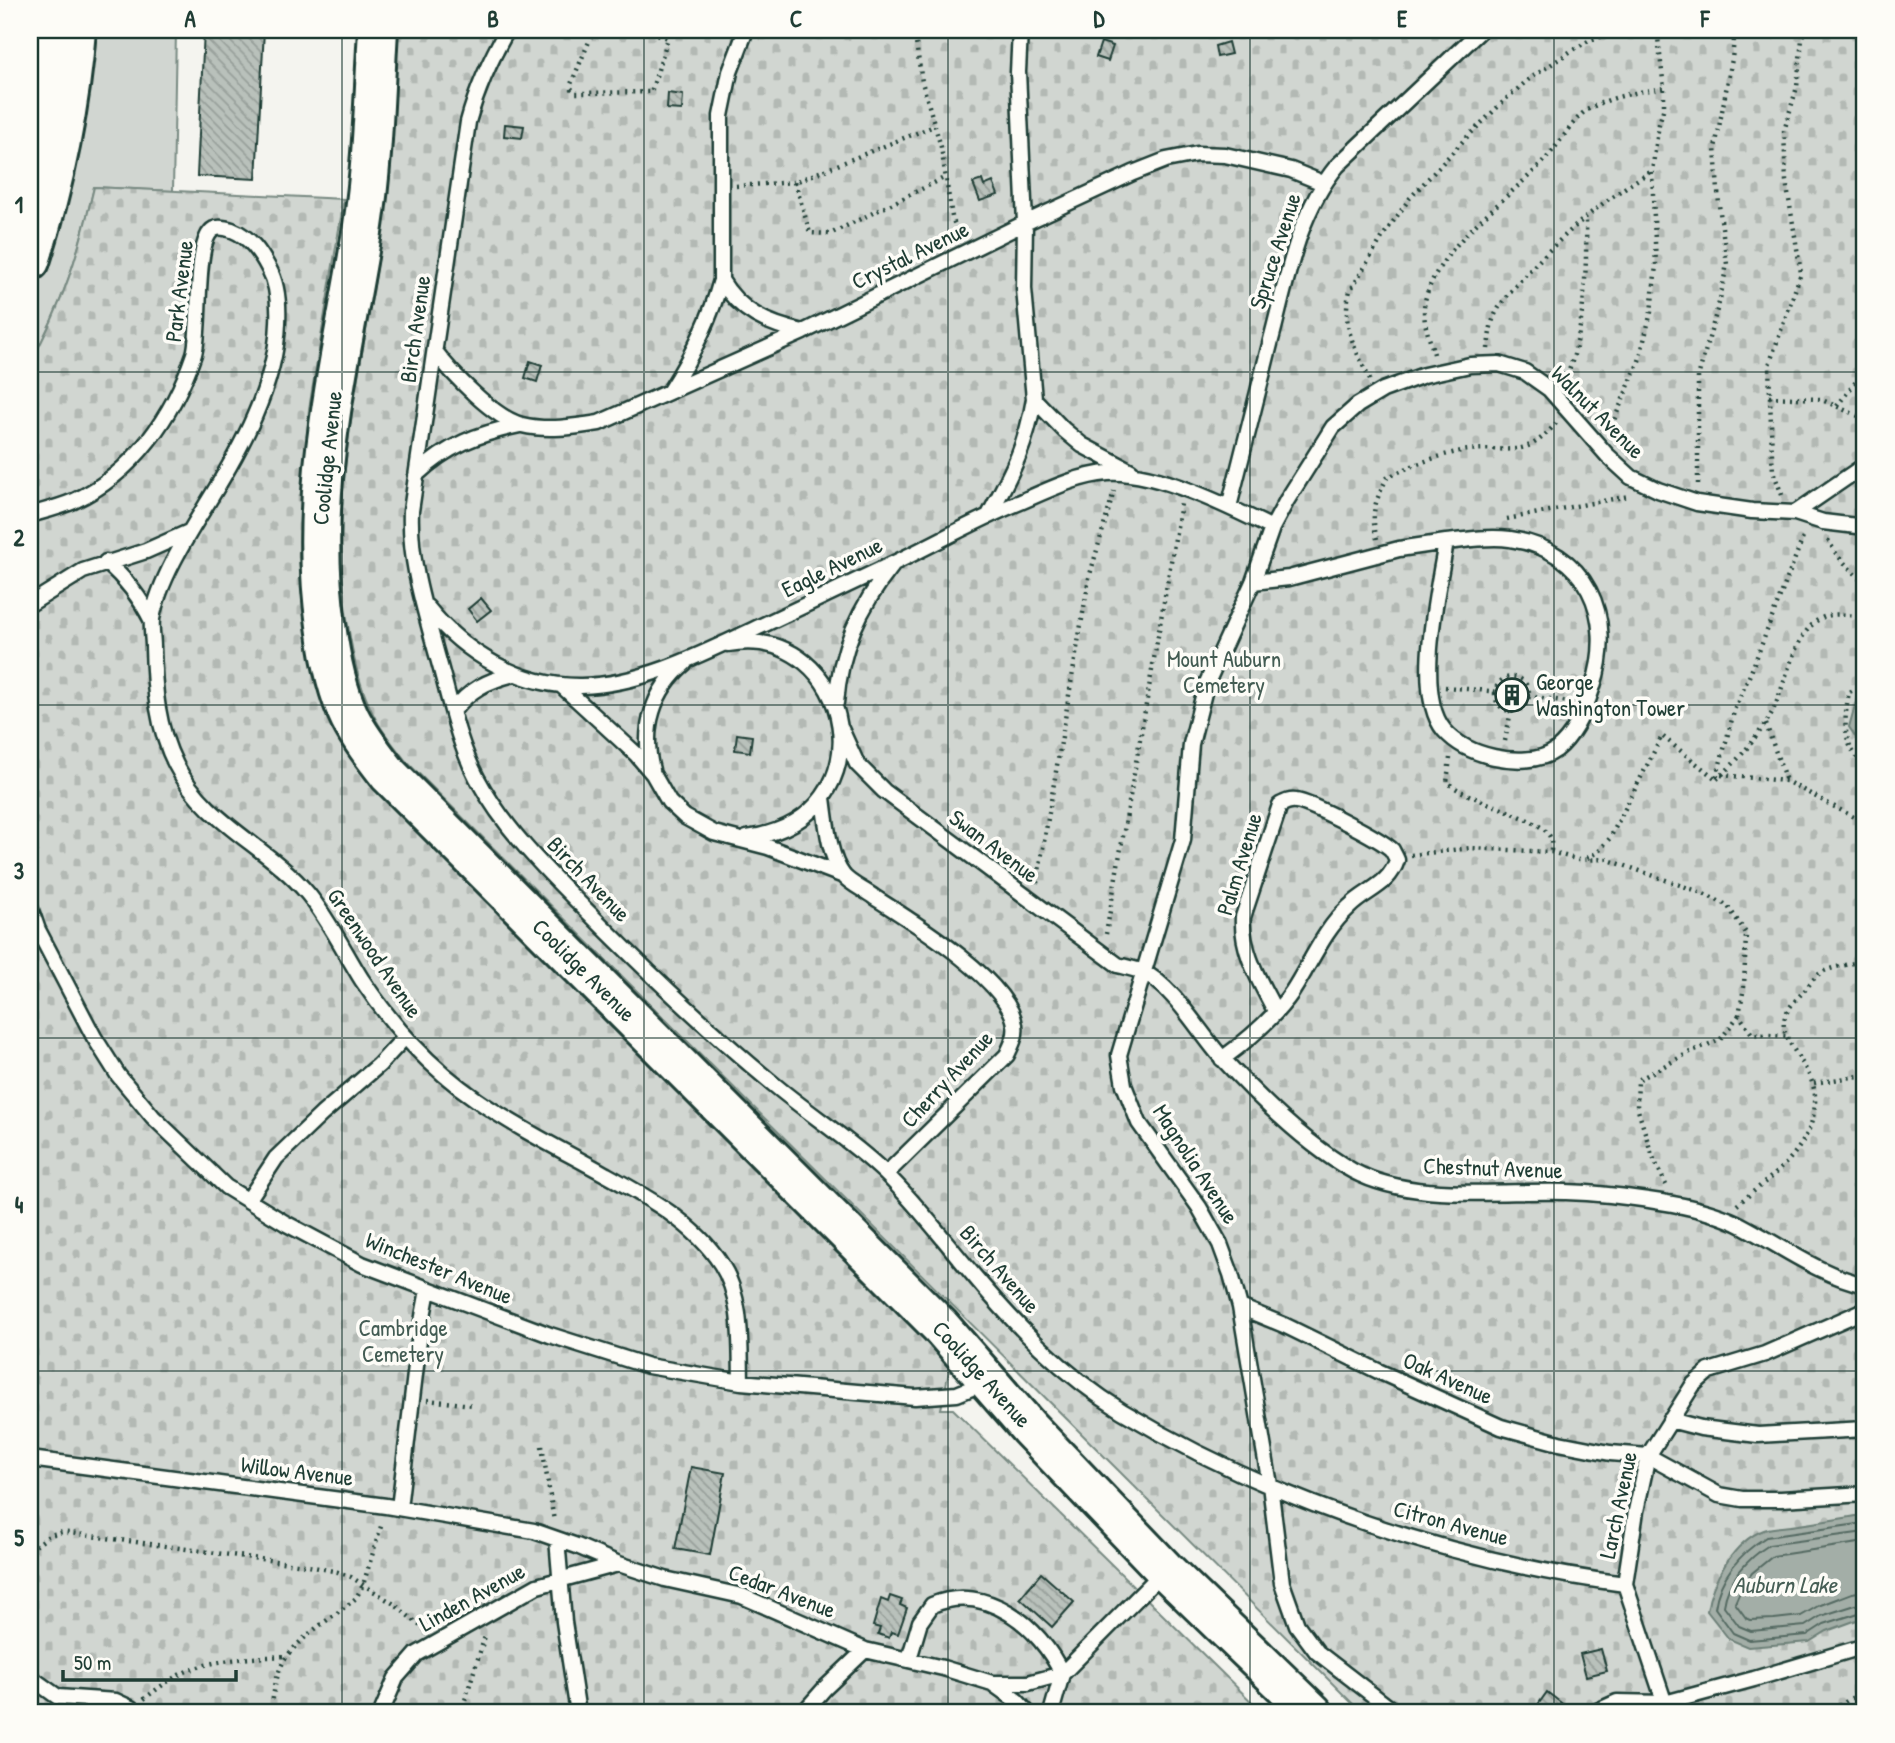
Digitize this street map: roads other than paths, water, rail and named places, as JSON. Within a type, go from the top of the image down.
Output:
[{"type":"street","points":[[30,135],[41,30]]},
{"type":"street","points":[[30,261],[51,187],[64,125],[76,30]]},
{"type":"street","name":"Coolidge Avenue","points":[[378,30],[366,200],[326,435],[319,518],[322,600],[328,640],[336,679],[350,717],[368,748],[389,775],[940,1326],[1029,1428],[1165,1570],[1313,1713]]},
{"type":"lane","name":"Birch Avenue","points":[[507,30],[487,66],[468,122],[416,475],[410,536],[423,603],[465,752],[476,778],[511,829],[572,896],[712,1032],[886,1174],[1001,1308],[1030,1340],[1059,1366],[1090,1390],[1142,1422],[1189,1448],[1270,1486]]},
{"type":"lane","points":[[668,393],[696,347],[721,280],[719,140],[723,94],[746,30]]},
{"type":"lane","points":[[989,515],[1017,464],[1028,432],[1034,399],[1024,289],[1025,223],[1018,72],[1020,30]]},
{"type":"lane","name":"Spruce Avenue","points":[[1229,507],[1291,262],[1310,208],[1323,183],[1355,149],[1481,30]]},
{"type":"lane","name":"Crystal Avenue","points":[[416,475],[434,459],[469,438],[520,425],[573,427],[598,423],[803,332],[1025,223],[1166,160],[1197,154],[1225,155],[1291,170],[1323,183]]},
{"type":"lane","name":"Park Avenue","points":[[30,515],[72,502],[105,483],[128,464],[155,434],[181,386],[195,351],[204,241],[210,230],[228,228],[244,236],[259,250],[274,276],[279,304],[278,340],[258,404],[237,449],[189,532]]},
{"type":"lane","points":[[721,280],[731,296],[744,309],[764,321],[803,332]]},
{"type":"lane","points":[[435,351],[463,384],[520,425]]},
{"type":"lane","name":"Walnut Avenue","points":[[1272,528],[1292,491],[1334,427],[1358,405],[1378,393],[1424,375],[1470,365],[1499,363],[1525,372],[1549,389],[1601,449],[1640,482],[1697,503],[1865,527]]},
{"type":"lane","points":[[1034,399],[1063,430],[1082,445],[1139,475]]},
{"type":"lane","points":[[1801,516],[1865,466]]},
{"type":"lane","name":"Eagle Avenue","points":[[423,603],[451,635],[514,674],[562,686],[582,686],[622,681],[719,646],[989,515],[1066,484],[1106,473],[1139,475],[1229,507],[1272,528]]},
{"type":"lane","name":"Magnolia Avenue","points":[[1272,528],[1253,582],[1206,685],[1197,715],[1191,744],[1183,840],[1119,1055],[1124,1086],[1139,1123],[1199,1206],[1220,1244],[1240,1307],[1270,1486],[1282,1583],[1297,1625],[1317,1652],[1396,1713]]},
{"type":"lane","points":[[30,604],[83,571],[146,551],[189,532]]},
{"type":"lane","name":"Greenwood Avenue","points":[[189,532],[172,565],[152,621],[159,714],[176,766],[214,816],[307,892],[384,1012],[404,1038],[438,1071],[477,1100],[530,1133],[676,1217],[704,1242],[723,1266],[732,1289],[739,1318],[741,1382]]},
{"type":"lane","points":[[1253,582],[1289,578],[1381,554],[1446,542],[1508,538],[1548,550],[1566,563],[1587,585],[1599,611],[1602,646],[1597,676],[1587,705],[1572,732],[1556,750],[1539,758],[1509,759],[1488,756],[1460,745],[1443,728],[1433,708],[1430,655],[1433,612],[1446,542]]},
{"type":"lane","points":[[106,562],[141,599],[152,621]]},
{"type":"lane","points":[[835,706],[842,658],[851,632],[870,595],[895,562]]},
{"type":"lane","points":[[719,646],[736,643],[762,644],[792,655],[819,677],[835,706],[841,729],[842,744],[838,766],[823,797],[800,820],[767,835],[732,837]]},
{"type":"lane","points":[[653,775],[647,738],[650,715],[668,680],[683,664],[701,653]]},
{"type":"lane","points":[[453,711],[465,696],[480,684],[514,674]]},
{"type":"lane","name":"Cherry Avenue","points":[[562,686],[636,754],[653,775],[669,802],[685,817],[706,830],[768,847],[844,876],[979,971],[1006,1003],[1016,1024],[1014,1040],[1007,1055],[886,1174]]},
{"type":"lane","name":"Swan Avenue","points":[[841,729],[857,764],[901,805],[1118,965],[1143,972]]},
{"type":"lane","points":[[823,797],[830,843],[844,876]]},
{"type":"lane","name":"Palm Avenue","points":[[1287,801],[1297,801],[1315,807],[1378,841],[1393,851],[1397,860],[1394,872],[1387,880],[1349,906],[1334,923],[1291,993],[1275,1012],[1251,964],[1242,936],[1243,917],[1280,805],[1287,801]]},
{"type":"lane","name":"Winchester Avenue","points":[[30,907],[38,930],[63,979],[118,1075],[153,1117],[226,1187],[285,1223],[362,1264],[603,1353],[648,1366],[741,1382],[929,1397],[957,1394],[987,1378]]},
{"type":"lane","name":"Chestnut Avenue","points":[[1143,972],[1167,989],[1222,1059],[1257,1094],[1330,1156],[1355,1172],[1428,1192],[1567,1192],[1617,1196],[1709,1212],[1809,1264],[1833,1275],[1865,1284]]},
{"type":"lane","points":[[1222,1059],[1275,1012]]},
{"type":"lane","points":[[249,1199],[276,1158],[379,1065],[404,1038]]},
{"type":"lane","points":[[393,1507],[428,1290]]},
{"type":"lane","name":"Oak Avenue","points":[[1240,1307],[1501,1427],[1559,1443],[1648,1456]]},
{"type":"lane","name":"Larch Avenue","points":[[1667,1708],[1625,1584],[1648,1456],[1693,1385],[1709,1371],[1765,1354],[1865,1310]]},
{"type":"lane","points":[[1670,1420],[1701,1428],[1758,1435],[1865,1429]]},
{"type":"lane","points":[[1648,1456],[1719,1495],[1742,1499],[1781,1499],[1865,1494]]},
{"type":"lane","name":"Willow Avenue","points":[[30,1459],[393,1507],[511,1527],[557,1539]]},
{"type":"lane","name":"Citron Avenue","points":[[1270,1486],[1394,1533],[1564,1576],[1625,1584]]},
{"type":"lane","points":[[557,1539],[578,1713]]},
{"type":"lane","name":"Cedar Avenue","points":[[557,1539],[619,1564],[742,1596],[865,1650],[909,1659],[992,1683]]},
{"type":"lane","name":"Linden Avenue","points":[[381,1713],[396,1678],[418,1654],[523,1592],[560,1578],[619,1564]]},
{"type":"lane","points":[[1051,1713],[1062,1674],[1165,1570]]},
{"type":"lane","points":[[909,1659],[920,1622],[932,1605],[954,1600],[983,1601],[998,1605],[1009,1612],[1042,1641],[1062,1674]]},
{"type":"lane","points":[[1593,1713],[1616,1702],[1667,1708],[1865,1646]]},
{"type":"lane","points":[[803,1713],[865,1650]]},
{"type":"lane","points":[[992,1683],[1028,1683],[1062,1674]]},
{"type":"lane","points":[[30,1677],[58,1697],[116,1701],[133,1710]]},
{"type":"lane","points":[[992,1683],[1028,1713]]},
{"type":"water","points":[[1865,695],[1865,751],[1849,727],[1857,698]]},
{"type":"water","name":"Auburn Lake","points":[[1865,1516],[1865,1617],[1827,1631],[1809,1642],[1748,1647],[1729,1639],[1707,1611],[1719,1576],[1743,1543],[1767,1529]]},
{"type":"place","name":"George Washington Tower","points":[[1512,695]]},
{"type":"park label","name":"Mount Auburn Cemetery","points":[[1224,672]]},
{"type":"park label","name":"Cambridge Cemetery","points":[[403,1341]]}]
